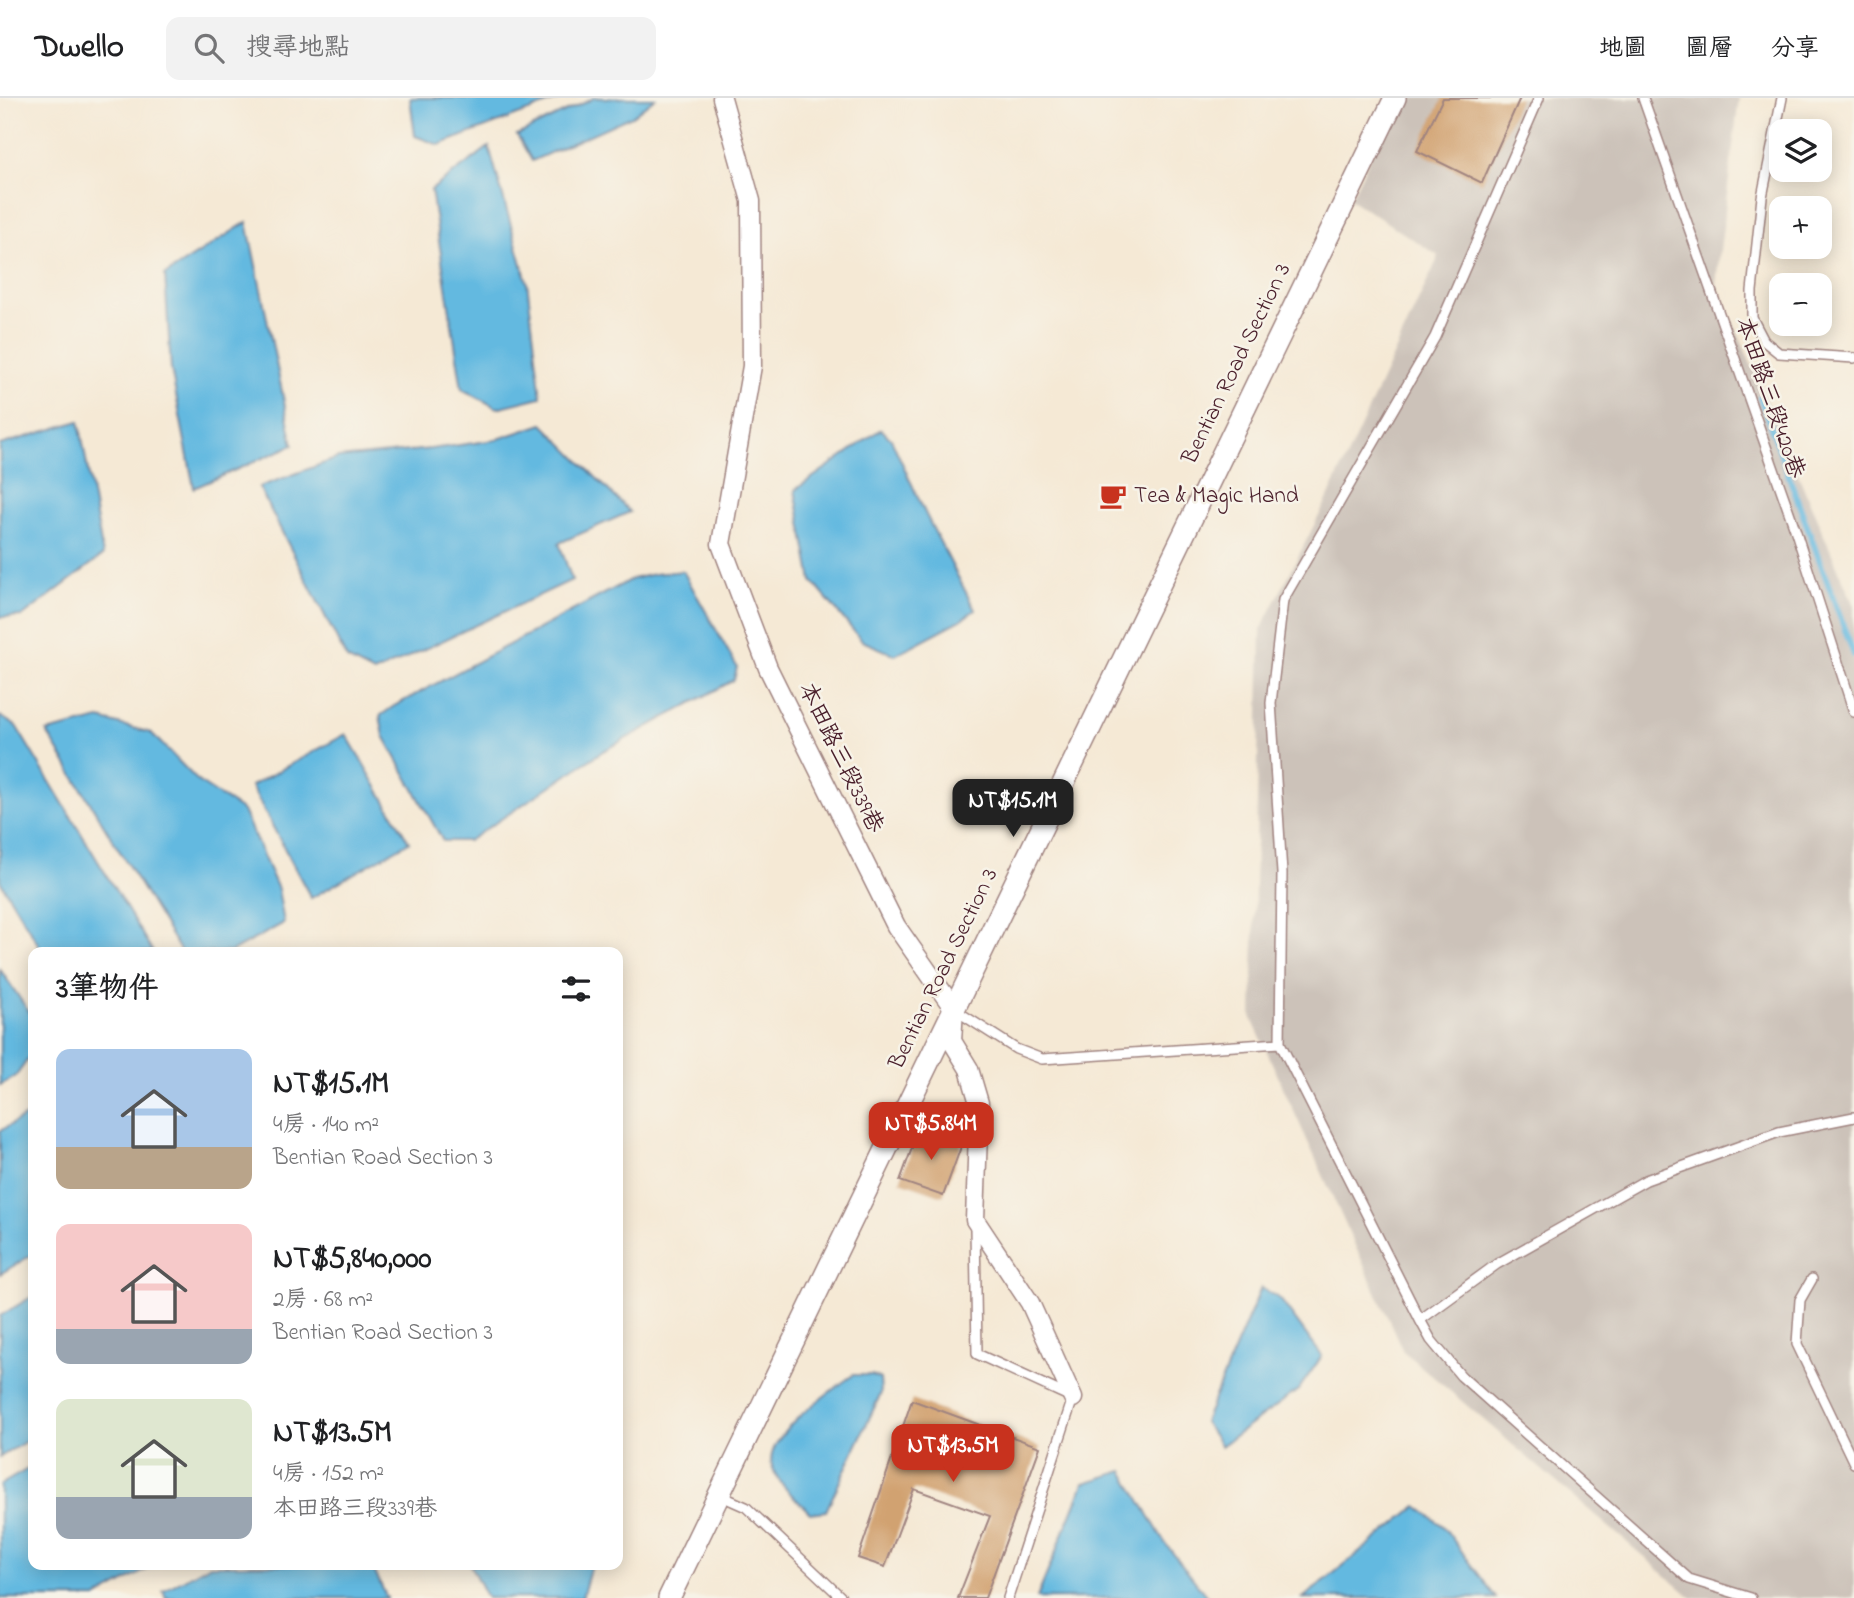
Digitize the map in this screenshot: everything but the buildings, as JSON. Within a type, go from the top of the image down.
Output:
[{"type":"street","name":"本田路三段339巷","points":[[722,98],[751,201],[752,366],[721,544],[768,668],[896,926],[954,1009]]},
{"type":"street","name":"Bentian Road Section 3","points":[[669,1598],[1395,98]]},
{"type":"street","points":[[954,1009],[952,1041],[970,1069],[979,1103],[975,1220],[1030,1303],[1073,1398]]},
{"type":"lane","points":[[1539,98],[1435,337],[1283,600],[1271,703],[1282,873],[1280,1043],[1420,1320],[1431,1340],[1461,1376],[1689,1580],[1751,1598]]},
{"type":"lane","name":"本田路三段420巷","points":[[1643,98],[1795,529],[1854,712]]},
{"type":"lane","points":[[1782,98],[1762,197],[1752,290],[1752,318],[1764,341],[1779,353],[1854,358]]},
{"type":"lane","points":[[954,1009],[1016,1049],[1042,1059],[1280,1043]]},
{"type":"lane","points":[[1420,1320],[1497,1264],[1646,1180],[1779,1132],[1854,1118]]},
{"type":"lane","points":[[975,1220],[977,1354],[1073,1398],[1009,1598]]},
{"type":"lane","points":[[1812,1279],[1800,1300],[1797,1344],[1854,1463]]},
{"type":"lane","points":[[719,1495],[746,1507],[842,1598]]},
{"type":"shaded area","points":[[1399,98],[1739,98],[1716,282],[1854,606],[1854,1598],[1692,1598],[1403,1351],[1252,1019],[1261,630],[1327,500],[1439,256],[1350,199]]},
{"type":"water","points":[[410,98],[563,98],[439,145],[415,136]]},
{"type":"water","points":[[594,98],[655,98],[632,116],[532,161],[517,135]]},
{"type":"water","points":[[489,147],[527,282],[541,397],[497,408],[462,389],[431,190]]},
{"type":"water","points":[[247,222],[293,445],[194,488],[171,369],[165,275]]},
{"type":"water","points":[[79,421],[103,555],[23,616],[0,617],[0,445]]},
{"type":"water","points":[[543,424],[630,512],[559,543],[572,580],[374,673],[347,659],[259,487],[338,458],[495,440]]},
{"type":"water","points":[[881,429],[891,439],[975,610],[895,655],[862,641],[812,581],[795,490]]},
{"type":"water","points":[[683,571],[737,667],[734,680],[603,751],[468,841],[443,841],[384,736],[380,716],[632,579]]},
{"type":"water","points":[[0,716],[16,726],[150,947],[40,947],[0,881]]},
{"type":"water","points":[[100,719],[151,733],[199,782],[243,811],[278,889],[284,923],[240,947],[178,947],[47,732]]},
{"type":"water","points":[[346,734],[409,842],[311,898],[251,786]]},
{"type":"water","points":[[0,969],[28,1011],[28,1059],[16,1076],[0,1085]]},
{"type":"water","points":[[28,1115],[28,1257],[0,1274],[0,1131]]},
{"type":"water","points":[[1261,1288],[1280,1299],[1322,1356],[1298,1390],[1221,1446],[1204,1422]]},
{"type":"water","points":[[28,1299],[28,1440],[0,1457],[0,1316]]},
{"type":"water","points":[[853,1375],[872,1375],[880,1379],[881,1393],[826,1511],[810,1513],[779,1480],[772,1466],[772,1454],[778,1441],[801,1415]]},
{"type":"water","points":[[28,1469],[28,1570],[146,1570],[96,1598],[0,1598],[0,1485]]},
{"type":"water","points":[[1123,1471],[1165,1543],[1208,1598],[1037,1598],[1084,1483]]},
{"type":"water","points":[[1417,1506],[1443,1526],[1496,1598],[1303,1598]]},
{"type":"water","points":[[200,1570],[374,1570],[387,1598],[166,1598],[163,1591]]},
{"type":"water","points":[[473,1570],[590,1570],[582,1598],[487,1598]]},
{"type":"waterway","points":[[1760,397],[1854,655]]},
{"type":"place","name":"Tea & Magic Hand","points":[[1113,496]]}]
